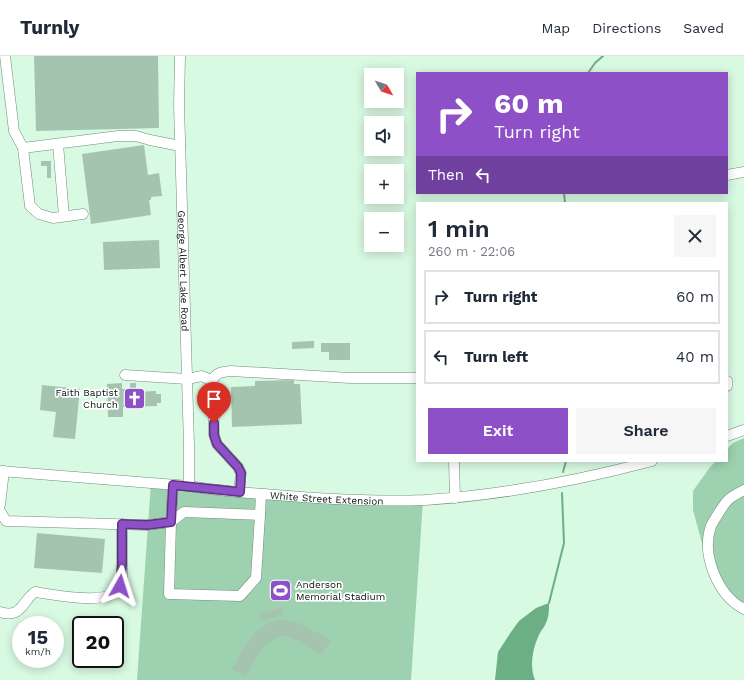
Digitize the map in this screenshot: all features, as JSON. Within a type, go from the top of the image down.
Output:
[{"type":"street","points":[[5,56],[14,131],[23,148],[30,206],[39,214],[53,218],[83,214]]},
{"type":"street","name":"George Albert Lake Road","points":[[180,56],[180,146],[189,486]]},
{"type":"street","points":[[23,148],[118,136],[136,136],[180,146]]},
{"type":"street","points":[[58,144],[64,216]]},
{"type":"street","points":[[728,175],[744,172]]},
{"type":"street","points":[[240,492],[241,473],[238,467],[217,444],[214,435],[212,380],[219,372],[231,371],[350,378],[416,378]]},
{"type":"street","points":[[125,375],[187,379],[202,376],[212,380]]},
{"type":"street","points":[[728,436],[744,430]]},
{"type":"street","points":[[454,462],[455,498]]},
{"type":"street","name":"White Street Extension","points":[[2,471],[189,486],[261,494],[339,499],[387,500],[455,498],[494,494],[561,483],[648,462]]},
{"type":"street","points":[[0,505],[2,471]]},
{"type":"street","points":[[173,485],[169,594],[240,596],[256,578],[261,494]]},
{"type":"street","points":[[744,490],[728,500],[712,526],[707,551],[715,578],[724,592],[744,609]]},
{"type":"street","points":[[0,511],[6,521],[147,525],[171,522],[184,512],[260,515]]},
{"type":"street","points":[[0,612],[12,613],[20,610],[26,603],[29,596],[35,592],[77,598],[99,598],[114,594],[120,586],[122,578],[122,524]]},
{"type":"shaded area","points":[[744,438],[744,613],[734,608],[713,584],[693,510],[693,491],[715,462],[728,462],[728,448],[733,443]]},
{"type":"shaded area","name":"Anderson Memorial Stadium","points":[[151,483],[423,500],[411,680],[137,680]]},
{"type":"shaded area","points":[[549,603],[547,620],[545,626],[540,632],[534,650],[532,669],[535,680],[495,680],[498,652],[511,632],[519,621],[536,608]]},
{"type":"building","points":[[34,56],[158,56],[159,128],[36,131]]},
{"type":"building","points":[[144,145],[148,175],[159,173],[162,196],[151,197],[151,200],[149,200],[151,215],[91,224],[82,154]]},
{"type":"building","points":[[41,161],[51,161],[51,178],[47,178],[47,166],[41,166]]},
{"type":"building","points":[[159,240],[160,268],[104,270],[103,242]]},
{"type":"building","points":[[314,341],[314,348],[292,349],[292,342]]},
{"type":"building","points":[[321,343],[350,343],[350,360],[329,360],[329,352],[321,352]]},
{"type":"building","points":[[294,380],[294,384],[300,384],[302,424],[232,427],[231,387],[255,386],[255,381]]},
{"type":"building","name":"Faith Baptist Church","points":[[122,383],[122,389],[125,389],[125,392],[130,392],[130,383],[136,383],[136,392],[156,391],[156,394],[161,394],[161,403],[157,403],[157,406],[123,407],[123,417],[108,417],[107,384]]},
{"type":"building","points":[[42,385],[80,389],[75,439],[53,437],[56,412],[40,410]]},
{"type":"building","points":[[37,533],[105,539],[102,573],[34,568]]},
{"type":"building","points":[[282,607],[284,614],[262,621],[259,614]]},
{"type":"building","points":[[278,620],[287,620],[299,623],[331,640],[321,655],[291,637],[282,636],[267,644],[258,655],[246,677],[232,669],[247,643],[255,633],[264,625]]},
{"type":"waterway","points":[[589,72],[595,63],[603,56]]},
{"type":"waterway","points":[[564,194],[565,202]]},
{"type":"waterway","points":[[563,472],[566,462]]},
{"type":"waterway","points":[[549,603],[564,543],[562,493]]},
{"type":"place","name":"Faith Baptist Church","points":[[134,398]]},
{"type":"place","name":"Anderson Memorial Stadium","points":[[280,590]]},
{"type":"route","points":[[120,586],[122,578],[122,524],[147,525],[171,522],[173,485],[240,492],[241,473],[238,467],[217,444],[214,435],[214,423]]}]
